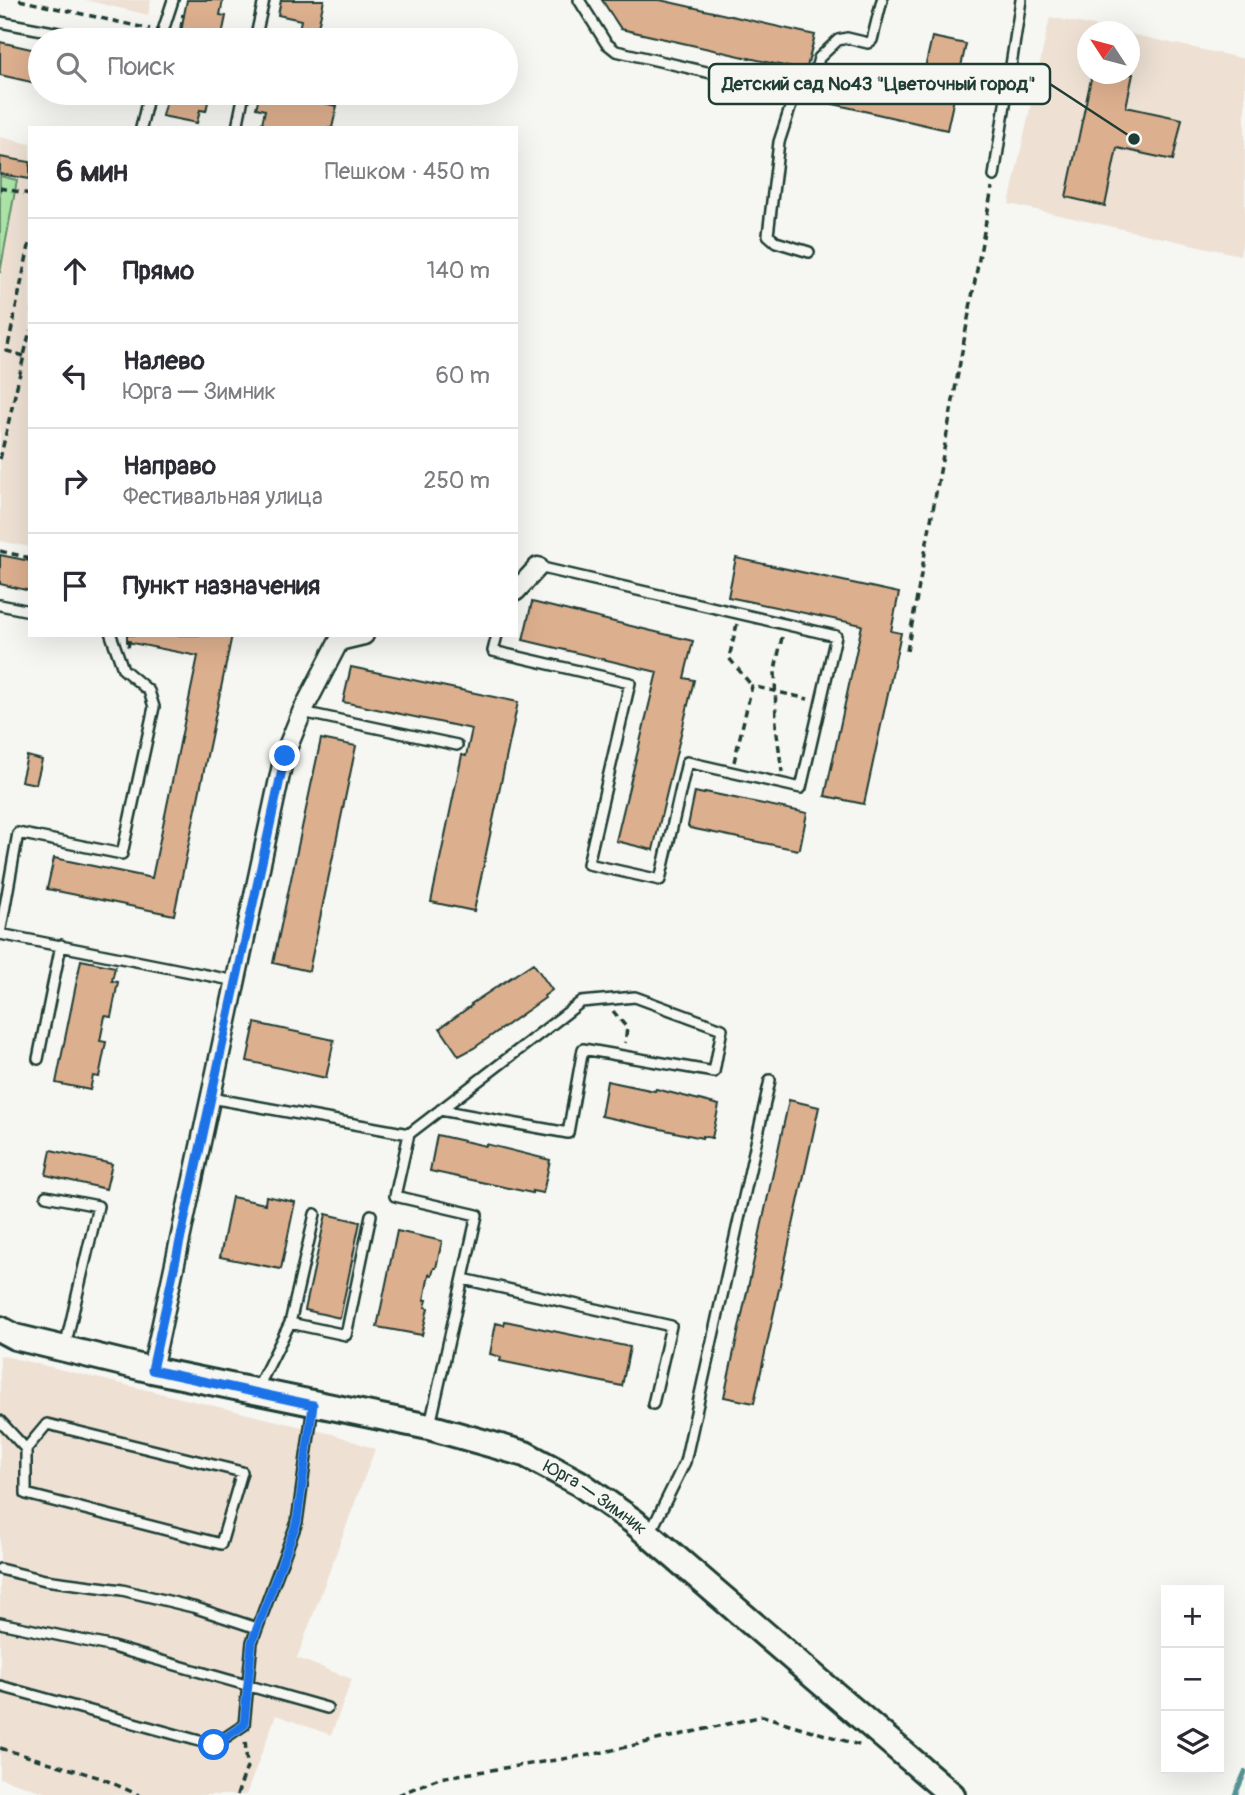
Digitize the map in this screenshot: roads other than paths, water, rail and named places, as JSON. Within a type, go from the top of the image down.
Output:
[{"type":"street","points":[[518,589],[538,567]]},
{"type":"street","points":[[152,1370],[285,756],[302,712],[339,641],[356,637]]},
{"type":"street","name":"Юрга — Зимник","points":[[0,1329],[15,1337],[152,1370],[429,1427],[525,1454],[579,1483],[649,1535],[952,1795]]},
{"type":"lane","points":[[164,28],[173,0]]},
{"type":"lane","points":[[258,28],[264,0]]},
{"type":"lane","points":[[579,0],[606,43],[616,51],[806,95],[819,58],[838,40],[842,38],[868,43],[872,40],[882,0]]},
{"type":"lane","points":[[994,176],[1021,0]]},
{"type":"lane","points":[[0,22],[32,28]]},
{"type":"lane","points":[[795,93],[779,142],[768,234],[776,242],[810,252]]},
{"type":"lane","points":[[141,126],[146,105]]},
{"type":"lane","points":[[237,126],[242,105]]},
{"type":"lane","points":[[497,637],[493,652],[630,683],[588,864],[660,880],[687,762],[801,788],[836,636],[538,567]]},
{"type":"lane","points":[[0,605],[28,611]]},
{"type":"lane","points":[[112,637],[124,669],[149,691],[154,707],[122,854],[18,833],[0,934],[236,981]]},
{"type":"lane","points":[[302,712],[457,745]]},
{"type":"lane","points":[[38,1059],[61,945]]},
{"type":"lane","points":[[429,1427],[477,1215],[395,1196],[409,1134],[440,1110],[581,1002],[635,997],[722,1029],[714,1072],[583,1049],[568,1133],[440,1110]]},
{"type":"lane","points":[[649,1535],[685,1462],[770,1080]]},
{"type":"lane","points":[[211,1098],[409,1134]]},
{"type":"lane","points":[[46,1196],[98,1206],[65,1349]]},
{"type":"lane","points":[[257,1391],[290,1323],[314,1214]]},
{"type":"lane","points":[[290,1323],[346,1335],[371,1215]]},
{"type":"lane","points":[[463,1279],[671,1326],[653,1404]]},
{"type":"lane","points":[[0,1686],[214,1745],[244,1725],[252,1642],[297,1522],[313,1405]]},
{"type":"lane","points":[[0,1421],[26,1449],[26,1494],[221,1544],[242,1472],[47,1424],[26,1449]]},
{"type":"lane","points":[[0,1569],[45,1580],[122,1590],[192,1606],[257,1628]]},
{"type":"lane","points":[[0,1623],[109,1646],[327,1709]]},
{"type":"waterway","points":[[1235,1795],[1245,1772]]},
{"type":"place","name":"Детский сад №43 \"Цветочный город\"","points":[[1134,139]]}]
